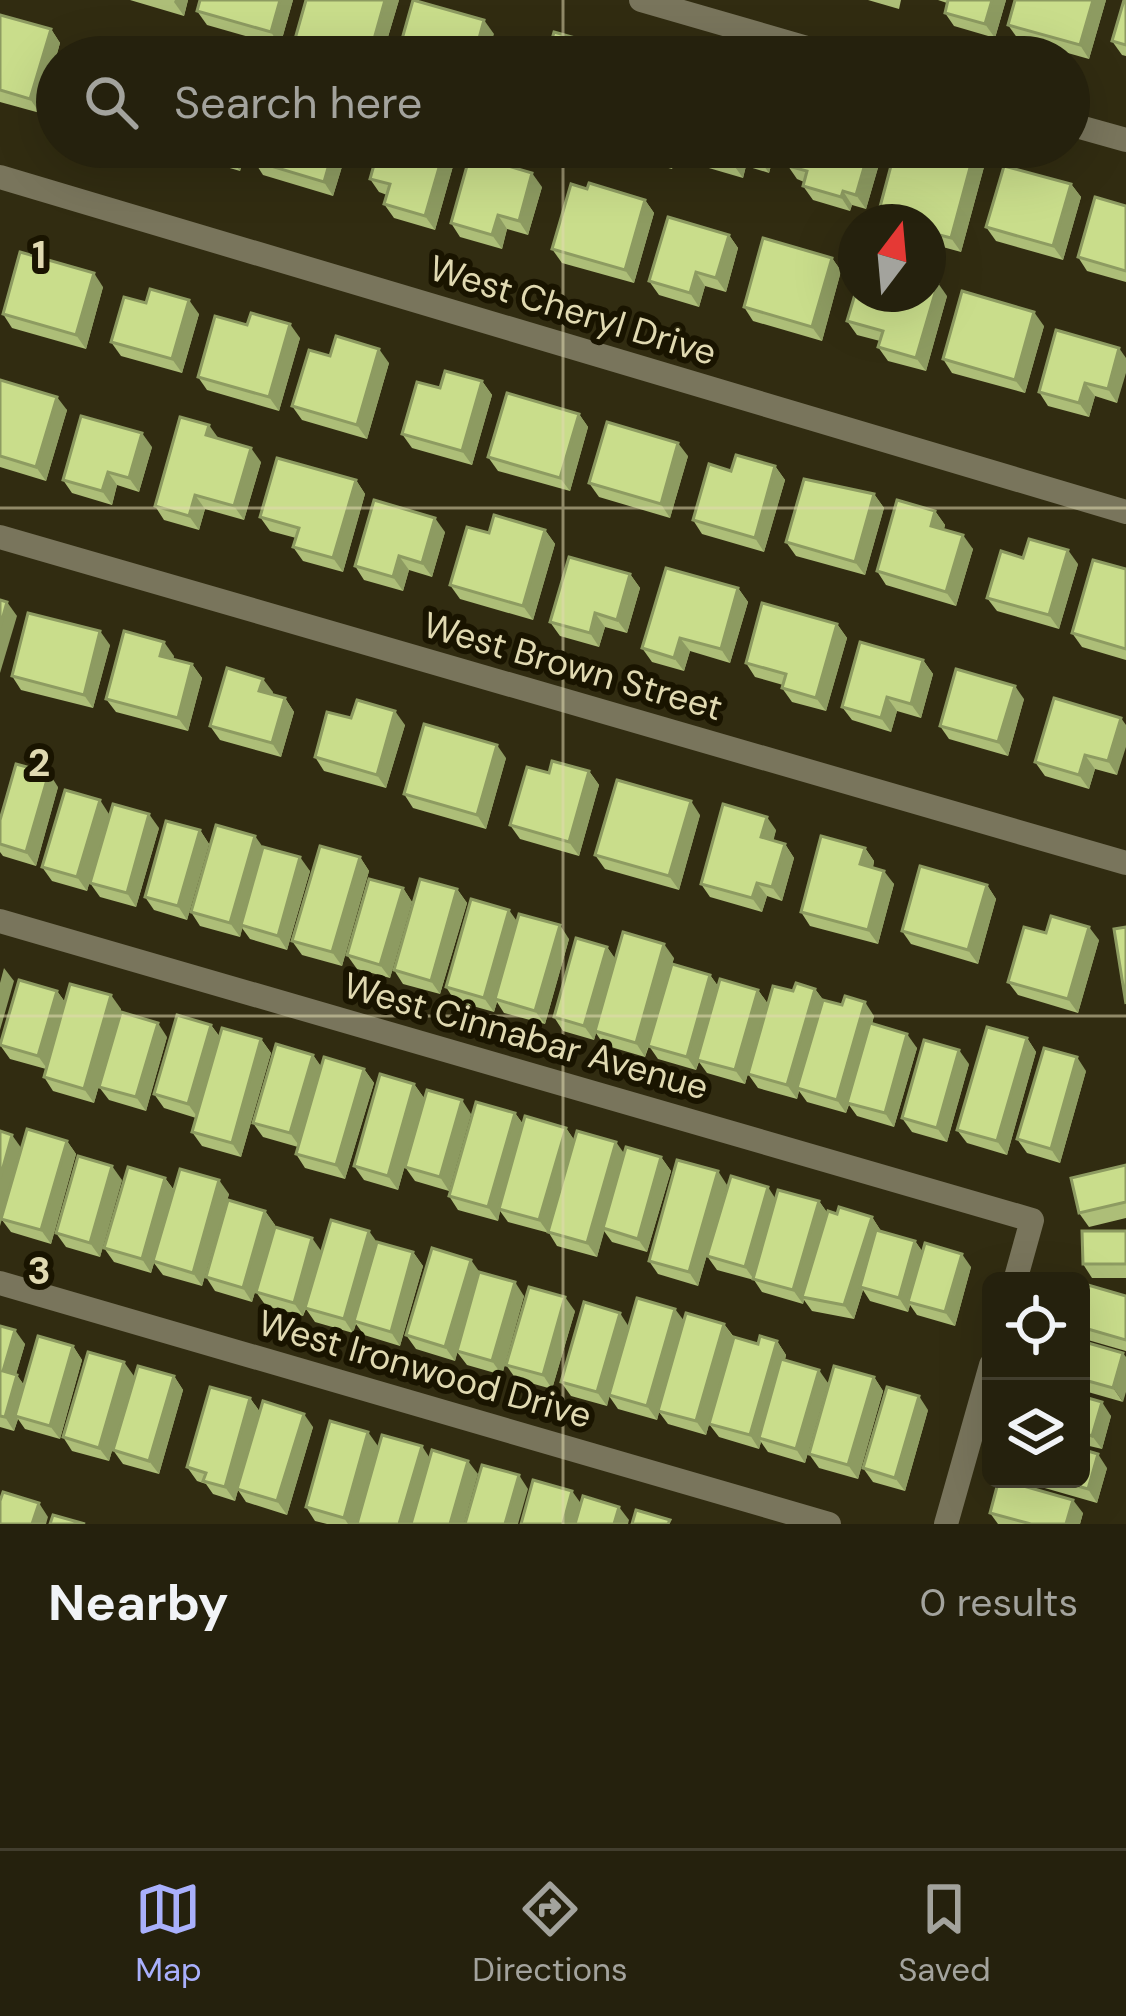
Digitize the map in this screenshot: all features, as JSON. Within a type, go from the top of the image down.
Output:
[{"type":"street","points":[[641,0],[765,36]]},
{"type":"street","points":[[1090,130],[1126,140]]},
{"type":"street","name":"West Cheryl Drive","points":[[0,177],[1126,512]]},
{"type":"street","name":"West Brown Street","points":[[0,537],[1126,863]]},
{"type":"street","name":"West Cinnabar Avenue","points":[[0,921],[1031,1220],[1017,1272]]},
{"type":"street","name":"West Ironwood Drive","points":[[0,1283],[829,1524]]},
{"type":"street","points":[[946,1524],[987,1380]]},
{"type":"building","points":[[200,0],[280,0],[271,32],[197,11]]},
{"type":"building","points":[[306,0],[385,0],[375,36],[296,36]]},
{"type":"building","points":[[413,0],[484,20],[480,36],[403,36]]},
{"type":"building","points":[[948,0],[992,0],[985,24],[945,13]]},
{"type":"building","points":[[1015,0],[1093,0],[1083,36],[1048,36],[1008,25]]},
{"type":"building","points":[[1126,0],[1126,45],[1112,41]]},
{"type":"building","points":[[0,15],[51,29],[49,36],[36,36],[36,79],[30,99],[0,90]]},
{"type":"building","points":[[277,168],[328,168],[324,182]]},
{"type":"building","points":[[373,168],[439,168],[425,216],[384,204],[390,184],[370,179]]},
{"type":"building","points":[[466,168],[515,168],[532,173],[519,221],[498,215],[492,235],[451,223]]},
{"type":"building","points":[[796,168],[864,168],[856,195],[843,191],[841,197],[803,186],[807,171]]},
{"type":"building","points":[[890,168],[970,168],[951,238],[946,237],[946,204],[881,204]]},
{"type":"building","points":[[1003,168],[1071,184],[1053,246],[986,227]]},
{"type":"building","points":[[589,183],[645,200],[625,270],[552,249],[571,184],[587,189]]},
{"type":"building","points":[[1095,197],[1126,206],[1126,271],[1078,257]]},
{"type":"building","points":[[668,217],[729,235],[716,278],[696,272],[690,293],[649,281]]},
{"type":"building","points":[[763,238],[832,258],[812,327],[744,307]]},
{"type":"building","points":[[20,252],[94,273],[76,335],[3,314]]},
{"type":"building","points":[[150,289],[189,300],[172,359],[111,342],[124,297],[146,303]]},
{"type":"building","points":[[962,291],[1034,312],[1015,380],[943,359]]},
{"type":"building","points":[[850,312],[929,312],[916,358],[878,347],[883,331],[847,321]]},
{"type":"building","points":[[251,313],[290,324],[269,397],[198,377],[215,316],[247,325]]},
{"type":"building","points":[[1056,330],[1119,348],[1108,389],[1085,383],[1079,403],[1039,392]]},
{"type":"building","points":[[336,336],[379,349],[357,425],[292,406],[309,350],[330,356]]},
{"type":"building","points":[[445,371],[482,381],[462,451],[402,434],[417,382],[440,388]]},
{"type":"building","points":[[0,380],[57,397],[36,467],[0,456]]},
{"type":"building","points":[[507,393],[579,414],[560,478],[488,457]]},
{"type":"building","points":[[81,416],[142,433],[129,478],[108,472],[102,491],[63,480]]},
{"type":"building","points":[[180,417],[209,425],[206,435],[251,448],[234,506],[195,495],[189,516],[155,506]]},
{"type":"building","points":[[607,422],[678,443],[661,504],[589,483]]},
{"type":"building","points":[[736,455],[775,466],[755,538],[693,520],[709,464],[731,471]]},
{"type":"building","points":[[277,458],[356,480],[333,558],[293,547],[299,528],[260,517]]},
{"type":"building","points":[[804,479],[874,494],[855,562],[786,542]]},
{"type":"building","points":[[374,500],[435,518],[422,563],[399,556],[393,577],[355,566]]},
{"type":"building","points":[[897,500],[935,511],[931,526],[963,535],[946,592],[877,571]]},
{"type":"building","points":[[494,515],[545,530],[523,606],[450,585],[467,527],[489,533]]},
{"type":"building","points":[[1029,539],[1068,550],[1049,615],[987,598],[1001,551],[1023,558]]},
{"type":"building","points":[[569,557],[630,574],[617,620],[595,613],[590,633],[550,622]]},
{"type":"building","points":[[1093,560],[1126,569],[1126,649],[1072,633]]},
{"type":"building","points":[[666,568],[738,588],[721,649],[680,638],[674,658],[642,648]]},
{"type":"building","points":[[0,600],[7,602],[0,627]]},
{"type":"building","points":[[762,603],[837,624],[816,698],[782,688],[786,674],[746,663]]},
{"type":"building","points":[[28,613],[100,631],[84,695],[12,676]]},
{"type":"building","points":[[124,631],[164,642],[160,656],[192,664],[178,718],[106,699]]},
{"type":"building","points":[[860,642],[923,660],[911,704],[887,697],[881,718],[842,707]]},
{"type":"building","points":[[227,668],[263,679],[259,691],[285,698],[272,743],[210,726]]},
{"type":"building","points":[[956,669],[1015,686],[998,742],[940,726]]},
{"type":"building","points":[[1054,698],[1121,718],[1108,761],[1085,755],[1079,775],[1035,762]]},
{"type":"building","points":[[357,700],[395,711],[377,775],[315,757],[327,712],[351,718]]},
{"type":"building","points":[[424,724],[497,745],[477,815],[404,794]]},
{"type":"building","points":[[552,761],[589,771],[569,842],[510,825],[527,767],[549,773]]},
{"type":"building","points":[[16,764],[49,773],[26,852],[0,844],[0,820]]},
{"type":"building","points":[[617,780],[691,801],[669,876],[595,855]]},
{"type":"building","points":[[65,790],[100,800],[77,877],[42,867]]},
{"type":"building","points":[[113,804],[149,814],[127,893],[90,883]]},
{"type":"building","points":[[723,804],[767,817],[761,837],[785,844],[772,887],[757,883],[752,898],[701,884]]},
{"type":"building","points":[[166,821],[200,830],[178,906],[145,897]]},
{"type":"building","points":[[216,825],[255,836],[230,923],[191,912]]},
{"type":"building","points":[[821,836],[865,848],[860,864],[884,871],[868,930],[801,912]]},
{"type":"building","points":[[320,846],[360,857],[332,952],[292,941]]},
{"type":"building","points":[[263,847],[300,857],[278,936],[241,925]]},
{"type":"building","points":[[920,866],[987,885],[968,950],[902,931]]},
{"type":"building","points":[[369,879],[403,888],[380,965],[347,955]]},
{"type":"building","points":[[420,879],[457,889],[431,981],[394,970]]},
{"type":"building","points":[[471,899],[509,910],[484,998],[446,987]]},
{"type":"building","points":[[519,914],[560,925],[535,1011],[495,999]]},
{"type":"building","points":[[1051,916],[1089,927],[1068,999],[1008,982],[1024,927],[1046,933]]},
{"type":"building","points":[[1126,927],[1126,1004],[1114,929]]},
{"type":"building","points":[[623,932],[664,944],[636,1043],[595,1031]]},
{"type":"building","points":[[576,938],[607,947],[584,1026],[554,1017]]},
{"type":"building","points":[[672,964],[710,975],[687,1057],[648,1046]]},
{"type":"building","points":[[720,979],[758,990],[735,1070],[697,1060]]},
{"type":"building","points":[[19,980],[57,991],[38,1056],[0,1045]]},
{"type":"building","points":[[796,983],[815,989],[787,1085],[748,1074],[773,986],[793,991]]},
{"type":"building","points":[[70,984],[111,995],[84,1089],[44,1077]]},
{"type":"building","points":[[845,996],[865,1002],[837,1100],[797,1088],[823,1000],[842,1005]]},
{"type":"building","points":[[121,1012],[158,1023],[136,1097],[99,1087]]},
{"type":"building","points":[[177,1015],[211,1025],[188,1104],[154,1094]]},
{"type":"building","points":[[870,1023],[907,1034],[885,1113],[847,1103]]},
{"type":"building","points":[[987,1027],[1027,1038],[997,1141],[957,1130]]},
{"type":"building","points":[[222,1028],[261,1039],[232,1143],[192,1132]]},
{"type":"building","points":[[924,1040],[959,1050],[937,1128],[902,1118]]},
{"type":"building","points":[[276,1044],[313,1055],[290,1133],[253,1123]]},
{"type":"building","points":[[1044,1048],[1077,1057],[1051,1149],[1017,1139]]},
{"type":"building","points":[[324,1057],[364,1069],[336,1165],[296,1154]]},
{"type":"building","points":[[380,1074],[414,1084],[388,1176],[354,1166]]},
{"type":"building","points":[[427,1090],[462,1100],[440,1177],[405,1167]]},
{"type":"building","points":[[476,1102],[515,1113],[488,1207],[449,1196]]},
{"type":"building","points":[[525,1116],[566,1128],[539,1220],[499,1209]]},
{"type":"building","points":[[27,1129],[67,1141],[41,1230],[1,1219]]},
{"type":"building","points":[[0,1131],[12,1135],[0,1178]]},
{"type":"building","points":[[577,1131],[616,1142],[587,1243],[548,1232]]},
{"type":"building","points":[[626,1147],[661,1157],[638,1239],[603,1228]]},
{"type":"building","points":[[78,1156],[112,1166],[90,1243],[56,1233]]},
{"type":"building","points":[[677,1160],[718,1171],[689,1272],[649,1261]]},
{"type":"building","points":[[1126,1165],[1126,1202],[1079,1213],[1071,1178]]},
{"type":"building","points":[[128,1167],[165,1178],[142,1259],[104,1248]]},
{"type":"building","points":[[180,1169],[219,1180],[193,1273],[153,1261]]},
{"type":"building","points":[[731,1176],[768,1187],[745,1267],[707,1256]]},
{"type":"building","points":[[778,1190],[819,1201],[793,1290],[753,1279]]},
{"type":"building","points":[[228,1200],[265,1211],[243,1288],[206,1277]]},
{"type":"building","points":[[839,1207],[872,1217],[844,1305],[802,1297],[828,1211],[837,1214]]},
{"type":"building","points":[[331,1220],[369,1231],[344,1319],[305,1308]]},
{"type":"building","points":[[275,1227],[312,1238],[294,1303],[256,1292]]},
{"type":"building","points":[[876,1230],[915,1241],[899,1298],[860,1287]]},
{"type":"building","points":[[1082,1231],[1126,1231],[1126,1264],[1083,1264]]},
{"type":"building","points":[[377,1242],[413,1252],[391,1332],[354,1321]]},
{"type":"building","points":[[925,1243],[962,1254],[945,1312],[908,1302]]},
{"type":"building","points":[[432,1248],[471,1260],[445,1347],[406,1335]]},
{"type":"building","points":[[479,1272],[515,1282],[492,1361],[457,1351]]},
{"type":"building","points":[[1090,1286],[1126,1296],[1126,1340],[1090,1330]]},
{"type":"building","points":[[529,1287],[565,1297],[543,1375],[506,1365]]},
{"type":"building","points":[[637,1298],[675,1309],[647,1406],[609,1395]]},
{"type":"building","points":[[584,1302],[620,1313],[597,1392],[561,1382]]},
{"type":"building","points":[[686,1313],[724,1324],[696,1421],[658,1411]]},
{"type":"building","points":[[0,1326],[15,1330],[3,1371],[17,1375],[5,1417],[0,1416]]},
{"type":"building","points":[[38,1336],[73,1346],[50,1426],[15,1416]]},
{"type":"building","points":[[760,1336],[777,1341],[750,1435],[709,1424],[734,1337],[758,1344]]},
{"type":"building","points":[[1090,1344],[1123,1353],[1113,1388],[1090,1382]]},
{"type":"building","points":[[88,1352],[124,1362],[99,1448],[63,1437]]},
{"type":"building","points":[[781,1359],[819,1370],[796,1449],[759,1438]]},
{"type":"building","points":[[138,1366],[174,1376],[149,1461],[113,1450]]},
{"type":"building","points":[[834,1366],[874,1377],[848,1465],[809,1454]]},
{"type":"building","points":[[210,1387],[250,1398],[225,1487],[203,1481],[206,1473],[187,1467]]},
{"type":"building","points":[[887,1387],[919,1396],[895,1478],[863,1468]]},
{"type":"building","points":[[1090,1399],[1102,1402],[1090,1435]]},
{"type":"building","points":[[263,1401],[304,1414],[277,1501],[237,1489]]},
{"type":"building","points":[[330,1421],[368,1432],[344,1518],[306,1507]]},
{"type":"building","points":[[382,1435],[422,1446],[399,1524],[357,1524]]},
{"type":"building","points":[[432,1450],[468,1461],[450,1524],[411,1524]]},
{"type":"building","points":[[1090,1452],[1098,1454],[1090,1482]]},
{"type":"building","points":[[482,1465],[519,1475],[505,1524],[465,1524]]},
{"type":"building","points":[[533,1480],[572,1491],[563,1524],[521,1524]]},
{"type":"building","points":[[997,1488],[1031,1488],[1073,1500],[1066,1524],[1031,1524],[990,1513]]},
{"type":"building","points":[[3,1492],[39,1503],[32,1524],[0,1524]]},
{"type":"building","points":[[583,1496],[619,1507],[614,1524],[575,1524]]},
{"type":"building","points":[[636,1510],[670,1520],[668,1524],[632,1524]]},
{"type":"building","points":[[53,1515],[85,1524],[50,1524]]}]
